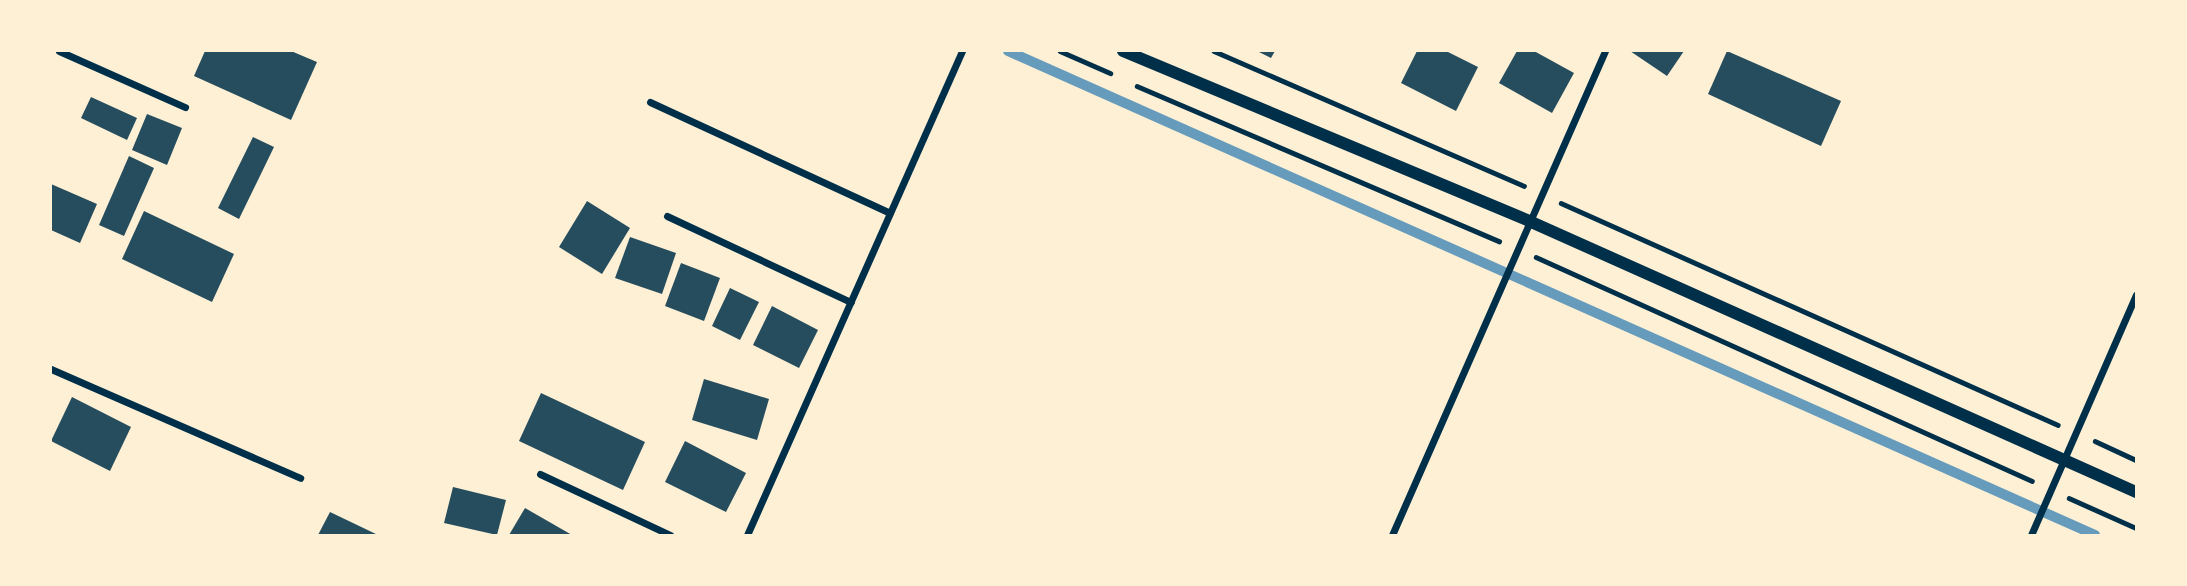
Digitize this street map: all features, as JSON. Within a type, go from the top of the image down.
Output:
[{"type":"street","points":[[59,51],[185,107]]},
{"type":"street","points":[[747,535],[962,51]]},
{"type":"street","points":[[1123,51],[1529,221],[2136,492]]},
{"type":"street","points":[[1392,535],[1605,51]]},
{"type":"street","points":[[650,102],[890,214]]},
{"type":"street","points":[[667,216],[851,302]]},
{"type":"street","points":[[2031,535],[2136,295]]},
{"type":"street","points":[[51,369],[300,478]]},
{"type":"street","points":[[541,474],[670,535]]},
{"type":"path","points":[[1060,51],[1121,78]]},
{"type":"path","points":[[1214,51],[2136,460]]},
{"type":"path","points":[[1133,84],[1517,248],[2136,528]]},
{"type":"building","points":[[205,51],[291,51],[317,62],[291,120],[194,76]]},
{"type":"building","points":[[1257,51],[1275,51],[1271,58]]},
{"type":"building","points":[[1417,51],[1446,51],[1478,67],[1456,111],[1401,83]]},
{"type":"building","points":[[1517,51],[1534,51],[1574,73],[1552,113],[1499,83]]},
{"type":"building","points":[[1630,51],[1684,51],[1667,76]]},
{"type":"building","points":[[1727,51],[1841,101],[1821,146],[1708,94]]},
{"type":"building","points":[[91,97],[137,118],[127,140],[81,118]]},
{"type":"building","points":[[147,114],[182,128],[167,165],[132,150]]},
{"type":"building","points":[[253,137],[274,147],[239,219],[218,208]]},
{"type":"building","points":[[129,156],[154,168],[124,236],[99,225]]},
{"type":"building","points":[[51,184],[97,204],[80,243],[51,230]]},
{"type":"building","points":[[587,201],[630,228],[602,274],[559,247]]},
{"type":"building","points":[[144,211],[234,254],[212,302],[122,259]]},
{"type":"building","points":[[630,237],[676,253],[662,294],[615,278]]},
{"type":"building","points":[[681,263],[720,278],[704,321],[665,306]]},
{"type":"building","points":[[730,288],[759,302],[740,340],[712,326]]},
{"type":"building","points":[[772,306],[818,330],[799,368],[753,345]]},
{"type":"building","points":[[704,379],[769,399],[757,440],[692,420]]},
{"type":"building","points":[[541,393],[645,442],[623,490],[519,441]]},
{"type":"building","points":[[72,397],[131,427],[110,471],[51,441]]},
{"type":"building","points":[[685,441],[746,473],[726,512],[665,482]]},
{"type":"building","points":[[453,487],[506,500],[497,535],[444,523]]},
{"type":"building","points":[[525,508],[572,535],[509,535]]},
{"type":"building","points":[[330,512],[378,535],[318,535]]},
{"type":"waterway","points":[[1008,51],[2095,535]]}]
